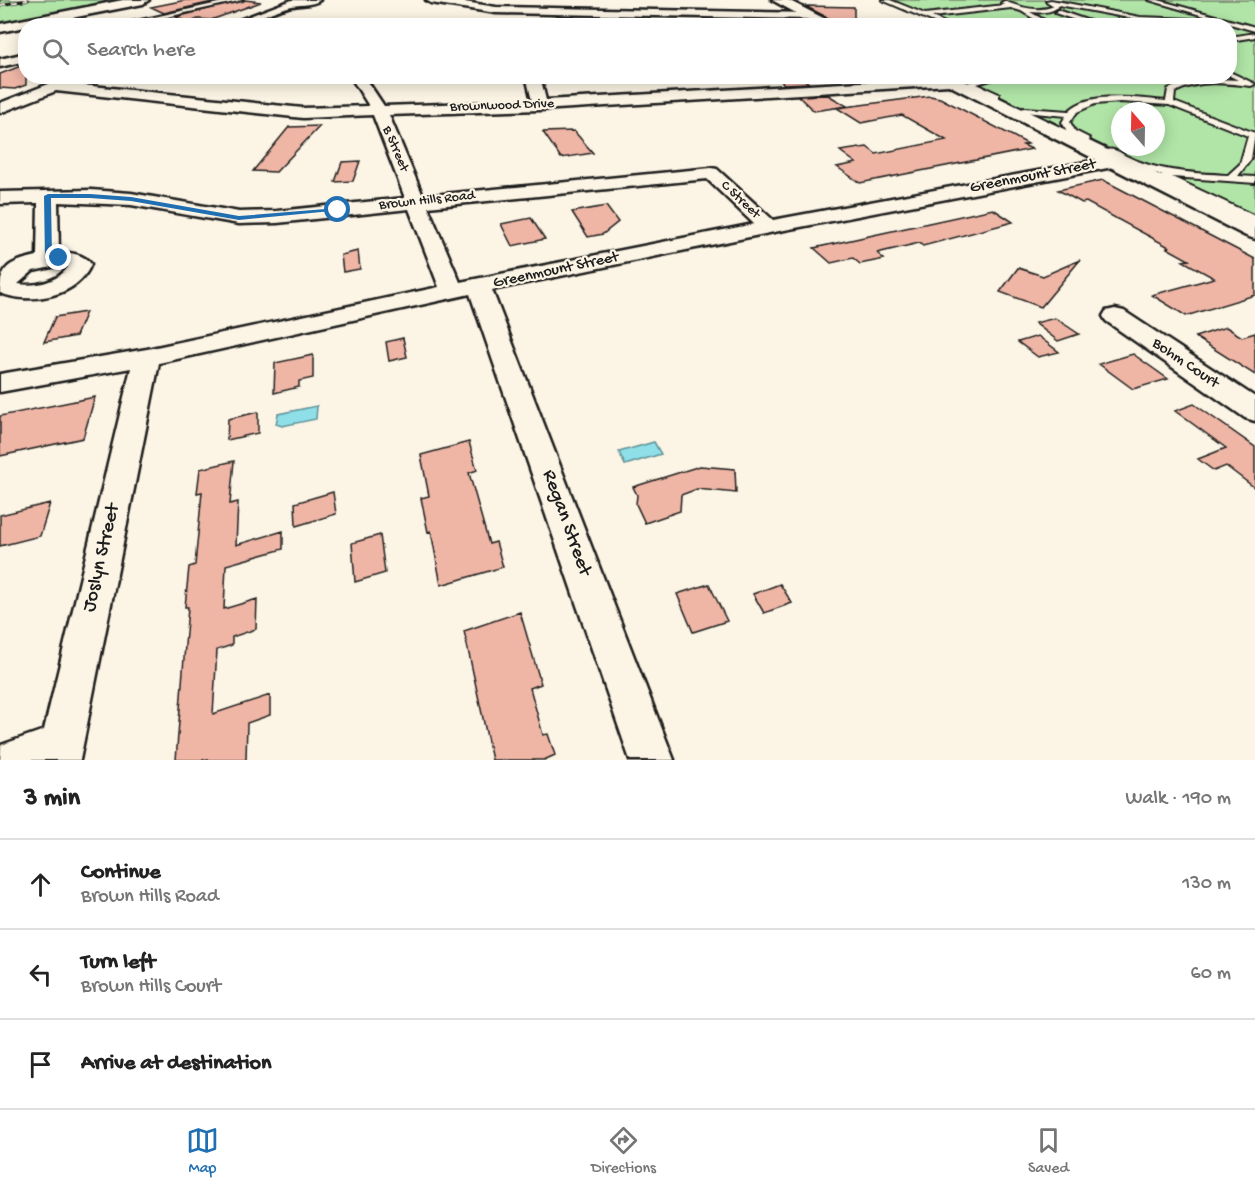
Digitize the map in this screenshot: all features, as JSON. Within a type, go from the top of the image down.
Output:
[{"type":"street","points":[[250,18],[286,4],[315,0]]},
{"type":"street","points":[[431,0],[496,10],[520,11],[811,15]]},
{"type":"street","points":[[778,0],[817,18]]},
{"type":"street","points":[[70,18],[150,1]]},
{"type":"street","points":[[520,11],[521,18]]},
{"type":"street","points":[[667,14],[671,18]]},
{"type":"street","points":[[0,28],[18,27]]},
{"type":"street","points":[[0,34],[18,30]]},
{"type":"street","points":[[1,63],[18,59]]},
{"type":"street","points":[[0,108],[63,84]]},
{"type":"street","name":"B Street","points":[[362,84],[379,110],[417,202],[466,289]]},
{"type":"street","points":[[535,84],[540,105]]},
{"type":"street","points":[[743,84],[753,93]]},
{"type":"street","name":"Brownwood Drive","points":[[57,87],[303,113],[540,105],[876,84]]},
{"type":"street","points":[[954,84],[1255,231]]},
{"type":"street","name":"Greenmount Street","points":[[0,383],[147,357],[769,227],[1113,162]]},
{"type":"street","name":"Brown Hills Road","points":[[0,198],[90,196],[131,199],[239,218],[277,217],[711,173]]},
{"type":"street","name":"C Street","points":[[711,173],[769,227]]},
{"type":"street","points":[[48,196],[48,260]]},
{"type":"street","name":"Regan Street","points":[[466,289],[652,760]]},
{"type":"street","name":"Bohm Court","points":[[1115,316],[1255,411]]},
{"type":"street","name":"Joslyn Street","points":[[59,753],[147,357]]},
{"type":"street","points":[[16,760],[59,753]]},
{"type":"lane","points":[[154,18],[240,0]]},
{"type":"lane","points":[[885,0],[931,18]]},
{"type":"lane","points":[[990,0],[1011,6],[1049,10],[1074,18]]},
{"type":"lane","points":[[1004,0],[1004,3],[1037,18]]},
{"type":"lane","points":[[1047,1],[1062,0]]},
{"type":"lane","points":[[1152,0],[1217,18]]},
{"type":"lane","points":[[1047,1],[1057,6],[1049,10]]},
{"type":"lane","points":[[1047,1],[1088,11],[1140,18]]},
{"type":"lane","points":[[926,16],[1011,6]]},
{"type":"lane","points":[[1237,24],[1255,29]]},
{"type":"lane","points":[[1237,38],[1255,35]]},
{"type":"lane","points":[[1237,77],[1253,85]]},
{"type":"lane","points":[[1237,83],[1253,85]]},
{"type":"lane","points":[[972,84],[1255,220]]},
{"type":"lane","points":[[1170,103],[1171,91],[1183,84]]},
{"type":"lane","points":[[1072,133],[1066,122],[1071,114],[1090,103],[1107,100],[1170,103],[1253,135],[1251,152],[1238,172],[1231,177]]},
{"type":"lane","points":[[1024,110],[1071,114]]},
{"type":"lane","points":[[1142,167],[1170,174],[1255,180]]},
{"type":"lane","points":[[1214,177],[1209,191],[1216,201]]},
{"type":"green space","points":[[0,0],[133,0],[37,18],[18,18],[18,22],[0,25]]},
{"type":"green space","points":[[880,0],[1255,0],[1255,225],[1111,156],[1165,156],[1165,102],[1111,102],[1111,156],[961,84],[1237,84],[1237,18],[926,18]]},
{"type":"water","points":[[317,406],[316,419],[282,426],[276,424],[278,414]]},
{"type":"water","points":[[654,442],[661,454],[625,465],[619,452]]},
{"type":"building","points":[[186,0],[221,0],[164,13],[151,7]]},
{"type":"building","points":[[245,0],[261,2],[217,18],[176,17]]},
{"type":"building","points":[[805,6],[854,7],[854,18],[828,18]]},
{"type":"building","points":[[18,67],[18,84],[26,85],[15,89],[0,88],[0,74]]},
{"type":"building","points":[[828,95],[847,106],[814,111],[798,96]]},
{"type":"building","points":[[930,96],[940,98],[1028,144],[1023,145],[1032,149],[860,183],[837,167],[856,163],[840,151],[867,147],[876,154],[946,140],[902,115],[861,123],[837,108]]},
{"type":"building","points":[[320,126],[276,172],[253,171],[289,127]]},
{"type":"building","points":[[574,131],[593,153],[561,158],[543,132]]},
{"type":"building","points":[[360,161],[353,181],[335,182],[342,162]]},
{"type":"building","points":[[1103,180],[1255,259],[1255,295],[1186,316],[1152,295],[1214,278],[1183,261],[1189,260],[1167,248],[1169,247],[1086,202],[1082,203],[1058,190]]},
{"type":"building","points":[[606,206],[618,222],[603,234],[588,237],[572,212]]},
{"type":"building","points":[[993,209],[1013,222],[923,246],[919,243],[877,253],[884,259],[860,264],[853,258],[831,263],[814,248]]},
{"type":"building","points":[[531,218],[545,239],[512,246],[501,224]]},
{"type":"building","points":[[358,251],[360,269],[343,272],[341,255]]},
{"type":"building","points":[[1080,260],[1041,307],[1000,292],[1018,268],[1043,276]]},
{"type":"building","points":[[86,312],[76,336],[44,342],[55,317]]},
{"type":"building","points":[[1055,318],[1079,334],[1058,341],[1035,323]]},
{"type":"building","points":[[1226,327],[1242,337],[1255,333],[1255,375],[1195,337]]},
{"type":"building","points":[[1038,336],[1059,352],[1038,357],[1018,342]]},
{"type":"building","points":[[403,338],[407,357],[389,361],[386,342]]},
{"type":"building","points":[[1133,354],[1168,379],[1133,389],[1099,364]]},
{"type":"building","points":[[313,355],[313,378],[299,381],[299,387],[274,393],[275,363]]},
{"type":"building","points":[[95,397],[83,438],[0,456],[0,416]]},
{"type":"building","points":[[1194,404],[1255,447],[1255,488],[1226,466],[1214,471],[1198,459],[1226,448],[1175,411]]},
{"type":"building","points":[[258,412],[258,433],[227,440],[228,419]]},
{"type":"building","points":[[469,442],[477,470],[469,473],[489,544],[496,542],[503,567],[441,585],[431,531],[428,532],[421,498],[429,496],[421,455]]},
{"type":"building","points":[[234,461],[230,504],[238,502],[236,545],[283,531],[283,549],[226,565],[224,609],[257,599],[256,629],[232,637],[232,645],[217,650],[213,714],[270,695],[270,715],[247,723],[246,760],[176,760],[188,607],[185,607],[189,567],[195,565],[202,492],[197,493],[200,469]]},
{"type":"building","points":[[700,466],[735,469],[736,493],[697,489],[681,495],[680,511],[645,523],[636,504],[637,495],[633,487]]},
{"type":"building","points":[[333,492],[336,514],[296,526],[295,503]]},
{"type":"building","points":[[50,503],[40,536],[0,546],[0,515]]},
{"type":"building","points":[[380,535],[385,573],[355,582],[352,543]]},
{"type":"building","points":[[709,584],[727,621],[693,632],[677,594]]},
{"type":"building","points":[[780,584],[792,603],[764,613],[753,594]]},
{"type":"building","points":[[520,612],[541,684],[530,688],[543,735],[548,734],[555,755],[544,760],[492,760],[464,631]]},
{"type":"railway","points":[[0,5],[28,0]]},
{"type":"route","points":[[59,258],[48,260],[48,196],[131,199],[239,218],[277,217],[338,210]]}]
